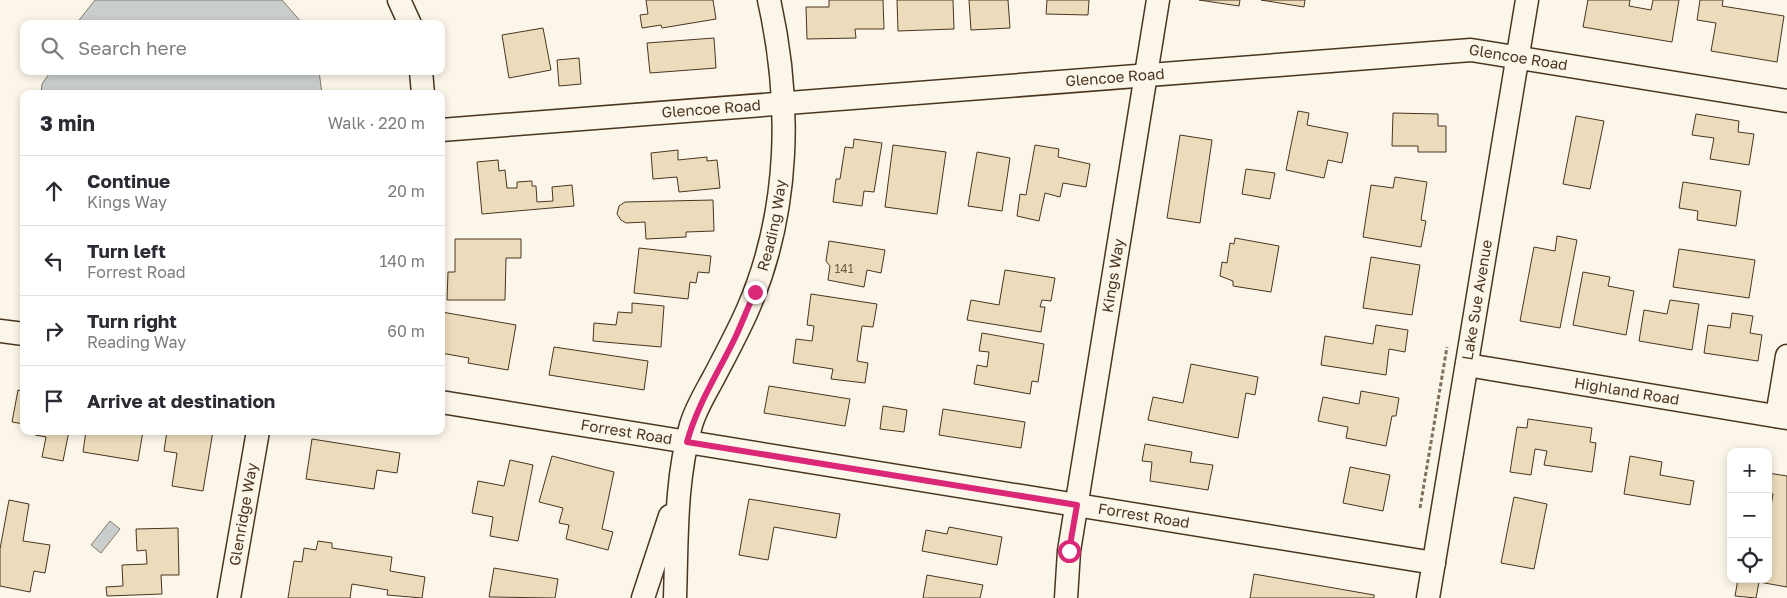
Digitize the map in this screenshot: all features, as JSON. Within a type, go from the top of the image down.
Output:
[{"type":"street","points":[[399,0],[408,20]]},
{"type":"street","name":"Reading Way","points":[[675,598],[678,494],[687,442],[700,406],[735,337],[755,292],[771,240],[781,180],[784,105],[779,45],[769,0]]},
{"type":"street","name":"Kings Way","points":[[1066,598],[1069,551],[1158,0]]},
{"type":"street","name":"Lake Sue Avenue","points":[[1428,598],[1527,0]]},
{"type":"street","name":"Glencoe Road","points":[[445,130],[784,105],[1471,50],[1787,101]]},
{"type":"street","points":[[421,75],[423,90]]},
{"type":"street","points":[[0,330],[20,333]]},
{"type":"street","points":[[1782,417],[1787,356]]},
{"type":"street","name":"Highland Road","points":[[1467,365],[1782,417]]},
{"type":"street","name":"Forrest Road","points":[[445,403],[1434,564]]},
{"type":"street","name":"Glenridge Way","points":[[229,598],[257,435]]},
{"type":"street","name":"Reading Way","points":[[643,598],[678,494]]},
{"type":"street","name":"Kings Way","points":[[1053,598],[1069,551]]},
{"type":"shaded area","points":[[95,0],[282,0],[300,20],[79,20]]},
{"type":"shaded area","points":[[48,75],[320,75],[321,90],[41,90],[42,84]]},
{"type":"shaded area","points":[[110,521],[120,529],[101,553],[91,545]]},
{"type":"building","points":[[646,0],[713,0],[716,19],[662,28],[661,25],[642,28],[640,15],[648,14]]},
{"type":"building","points":[[829,0],[883,0],[884,29],[855,29],[856,38],[807,39],[806,7],[829,7]]},
{"type":"building","points":[[897,0],[953,0],[954,29],[898,31]]},
{"type":"building","points":[[969,0],[1008,0],[1010,28],[971,30]]},
{"type":"building","points":[[1047,0],[1089,0],[1088,15],[1046,14]]},
{"type":"building","points":[[1199,0],[1240,0],[1239,6]]},
{"type":"building","points":[[1261,0],[1305,0],[1304,7]]},
{"type":"building","points":[[1588,0],[1630,0],[1629,6],[1651,10],[1653,0],[1679,0],[1672,42],[1583,27]]},
{"type":"building","points":[[1700,0],[1723,0],[1722,6],[1784,16],[1777,62],[1711,51],[1716,23],[1697,20]]},
{"type":"building","points":[[543,28],[551,70],[509,78],[502,35]]},
{"type":"building","points":[[714,38],[716,68],[650,73],[647,43]]},
{"type":"building","points":[[579,58],[581,84],[559,86],[557,60]]},
{"type":"building","points":[[1298,111],[1309,113],[1307,125],[1348,133],[1342,163],[1328,160],[1324,178],[1286,170]]},
{"type":"building","points":[[1393,113],[1438,114],[1438,126],[1446,126],[1446,152],[1418,152],[1418,146],[1392,146]]},
{"type":"building","points":[[1696,114],[1739,121],[1738,132],[1754,134],[1749,165],[1710,159],[1714,138],[1692,135]]},
{"type":"building","points":[[1576,116],[1604,121],[1590,189],[1563,184]]},
{"type":"building","points":[[1180,135],[1212,140],[1200,223],[1167,218]]},
{"type":"building","points":[[854,139],[882,143],[874,192],[864,191],[862,206],[833,202],[836,179],[840,179],[845,147],[853,148]]},
{"type":"building","points":[[893,145],[946,152],[937,214],[885,207]]},
{"type":"building","points":[[1035,145],[1059,149],[1058,157],[1090,164],[1086,187],[1063,183],[1060,197],[1045,193],[1039,221],[1017,216],[1020,194],[1026,195]]},
{"type":"building","points":[[678,150],[678,160],[707,157],[707,161],[717,160],[720,188],[679,192],[677,177],[653,179],[651,153]]},
{"type":"building","points":[[977,152],[1010,158],[1002,211],[968,206]]},
{"type":"building","points":[[498,160],[499,171],[505,170],[507,188],[517,188],[517,182],[532,181],[532,186],[536,186],[537,202],[553,201],[552,187],[572,185],[574,206],[482,214],[477,162]]},
{"type":"building","points":[[1246,169],[1275,173],[1270,199],[1242,194]]},
{"type":"building","points":[[1395,177],[1427,182],[1421,220],[1426,221],[1421,247],[1363,237],[1371,185],[1393,188]]},
{"type":"building","points":[[1683,182],[1741,191],[1736,226],[1697,220],[1698,211],[1679,208]]},
{"type":"building","points":[[713,200],[714,231],[686,232],[686,237],[646,239],[645,222],[626,223],[617,214],[619,206],[625,202]]},
{"type":"building","points":[[1557,236],[1577,240],[1560,328],[1520,321],[1534,247],[1555,251]]},
{"type":"building","points":[[1235,238],[1279,246],[1271,292],[1233,286],[1233,281],[1220,276],[1222,262],[1227,263],[1230,243],[1234,244]]},
{"type":"building","points":[[455,239],[521,239],[521,258],[506,258],[505,300],[447,300],[448,272],[455,272]]},
{"type":"building","points":[[829,241],[885,250],[881,273],[867,270],[864,287],[828,280],[830,266],[826,261]]},
{"type":"building","points":[[639,248],[711,256],[709,273],[698,272],[696,283],[690,282],[688,299],[634,293]]},
{"type":"building","points":[[1679,249],[1755,260],[1749,298],[1673,287]]},
{"type":"building","points":[[1371,257],[1420,265],[1412,315],[1363,308]]},
{"type":"building","points":[[1005,270],[1055,278],[1051,301],[1042,300],[1040,307],[1045,307],[1041,332],[967,320],[971,300],[999,305]]},
{"type":"building","points":[[1583,272],[1610,277],[1608,286],[1634,291],[1626,335],[1573,325]]},
{"type":"building","points":[[811,294],[877,304],[873,327],[862,326],[857,361],[868,363],[865,383],[831,379],[833,369],[793,363],[796,339],[812,341],[814,326],[807,325]]},
{"type":"building","points":[[1670,300],[1699,304],[1692,350],[1639,341],[1644,310],[1667,314]]},
{"type":"building","points":[[632,303],[664,306],[661,347],[593,341],[594,323],[616,325],[618,312],[632,313]]},
{"type":"building","points":[[445,313],[516,325],[508,370],[468,363],[469,358],[445,354]]},
{"type":"building","points":[[1732,313],[1753,316],[1750,333],[1762,335],[1758,361],[1704,353],[1708,325],[1730,328]]},
{"type":"building","points":[[1376,325],[1408,330],[1405,352],[1389,349],[1386,375],[1321,365],[1325,336],[1373,344]]},
{"type":"building","points":[[982,333],[1044,344],[1038,382],[1032,381],[1030,394],[974,384],[977,365],[987,367],[989,352],[979,351]]},
{"type":"building","points":[[554,347],[648,361],[644,390],[549,375]]},
{"type":"building","points":[[1191,364],[1258,377],[1255,395],[1246,393],[1238,438],[1148,420],[1153,397],[1183,403]]},
{"type":"building","points":[[769,386],[850,399],[845,426],[764,413]]},
{"type":"building","points":[[18,390],[20,390],[20,423],[12,422]]},
{"type":"building","points":[[1361,391],[1399,398],[1396,416],[1392,416],[1386,446],[1346,438],[1348,427],[1318,421],[1323,397],[1359,404]]},
{"type":"building","points":[[883,406],[907,410],[904,432],[880,429]]},
{"type":"building","points":[[943,409],[1025,422],[1021,448],[939,435]]},
{"type":"building","points":[[1528,419],[1592,428],[1590,442],[1596,443],[1592,472],[1544,465],[1547,451],[1535,449],[1531,475],[1510,472],[1517,427],[1527,428]]},
{"type":"building","points":[[35,435],[68,435],[63,461],[42,457],[46,437]]},
{"type":"building","points":[[85,435],[142,435],[138,461],[83,452]]},
{"type":"building","points":[[166,435],[212,435],[203,491],[172,486],[177,453],[164,451]]},
{"type":"building","points":[[312,439],[400,453],[397,473],[377,470],[374,489],[306,479]]},
{"type":"building","points":[[1145,444],[1192,452],[1190,462],[1213,465],[1208,490],[1150,481],[1152,462],[1142,461]]},
{"type":"building","points":[[552,456],[614,472],[602,529],[613,532],[608,550],[566,539],[569,525],[559,523],[563,508],[539,502]]},
{"type":"building","points":[[1630,456],[1662,462],[1660,475],[1694,481],[1690,505],[1624,494]]},
{"type":"building","points":[[510,460],[533,465],[518,541],[490,536],[493,517],[472,513],[478,481],[504,486]]},
{"type":"building","points":[[1350,467],[1390,475],[1383,511],[1343,503]]},
{"type":"building","points":[[1772,474],[1787,476],[1787,587],[1765,583],[1772,583]]},
{"type":"building","points":[[1514,497],[1547,504],[1534,569],[1501,563]]},
{"type":"building","points":[[749,499],[840,514],[836,538],[774,527],[768,560],[739,555]]},
{"type":"building","points":[[9,500],[29,504],[23,541],[50,545],[45,573],[34,571],[30,592],[0,586],[0,549]]},
{"type":"building","points":[[949,527],[1002,537],[997,565],[922,551],[926,530],[947,534]]},
{"type":"building","points":[[178,528],[179,575],[161,575],[162,594],[107,596],[106,587],[123,586],[122,565],[147,564],[146,550],[137,551],[136,529]]},
{"type":"building","points":[[318,541],[332,543],[332,548],[392,557],[390,571],[425,577],[422,598],[387,595],[388,590],[352,584],[350,598],[288,598],[294,561],[302,562],[304,548],[316,550]]},
{"type":"building","points":[[494,568],[558,579],[555,598],[489,597]]},
{"type":"building","points":[[1254,574],[1374,595],[1374,598],[1250,598]]},
{"type":"building","points":[[927,575],[983,585],[980,598],[923,598]]},
{"type":"building","points":[[1737,583],[1759,583],[1756,598],[1735,596]]},
{"type":"route","points":[[755,292],[735,337],[703,397],[692,422],[687,442],[1077,505],[1069,551]]}]
